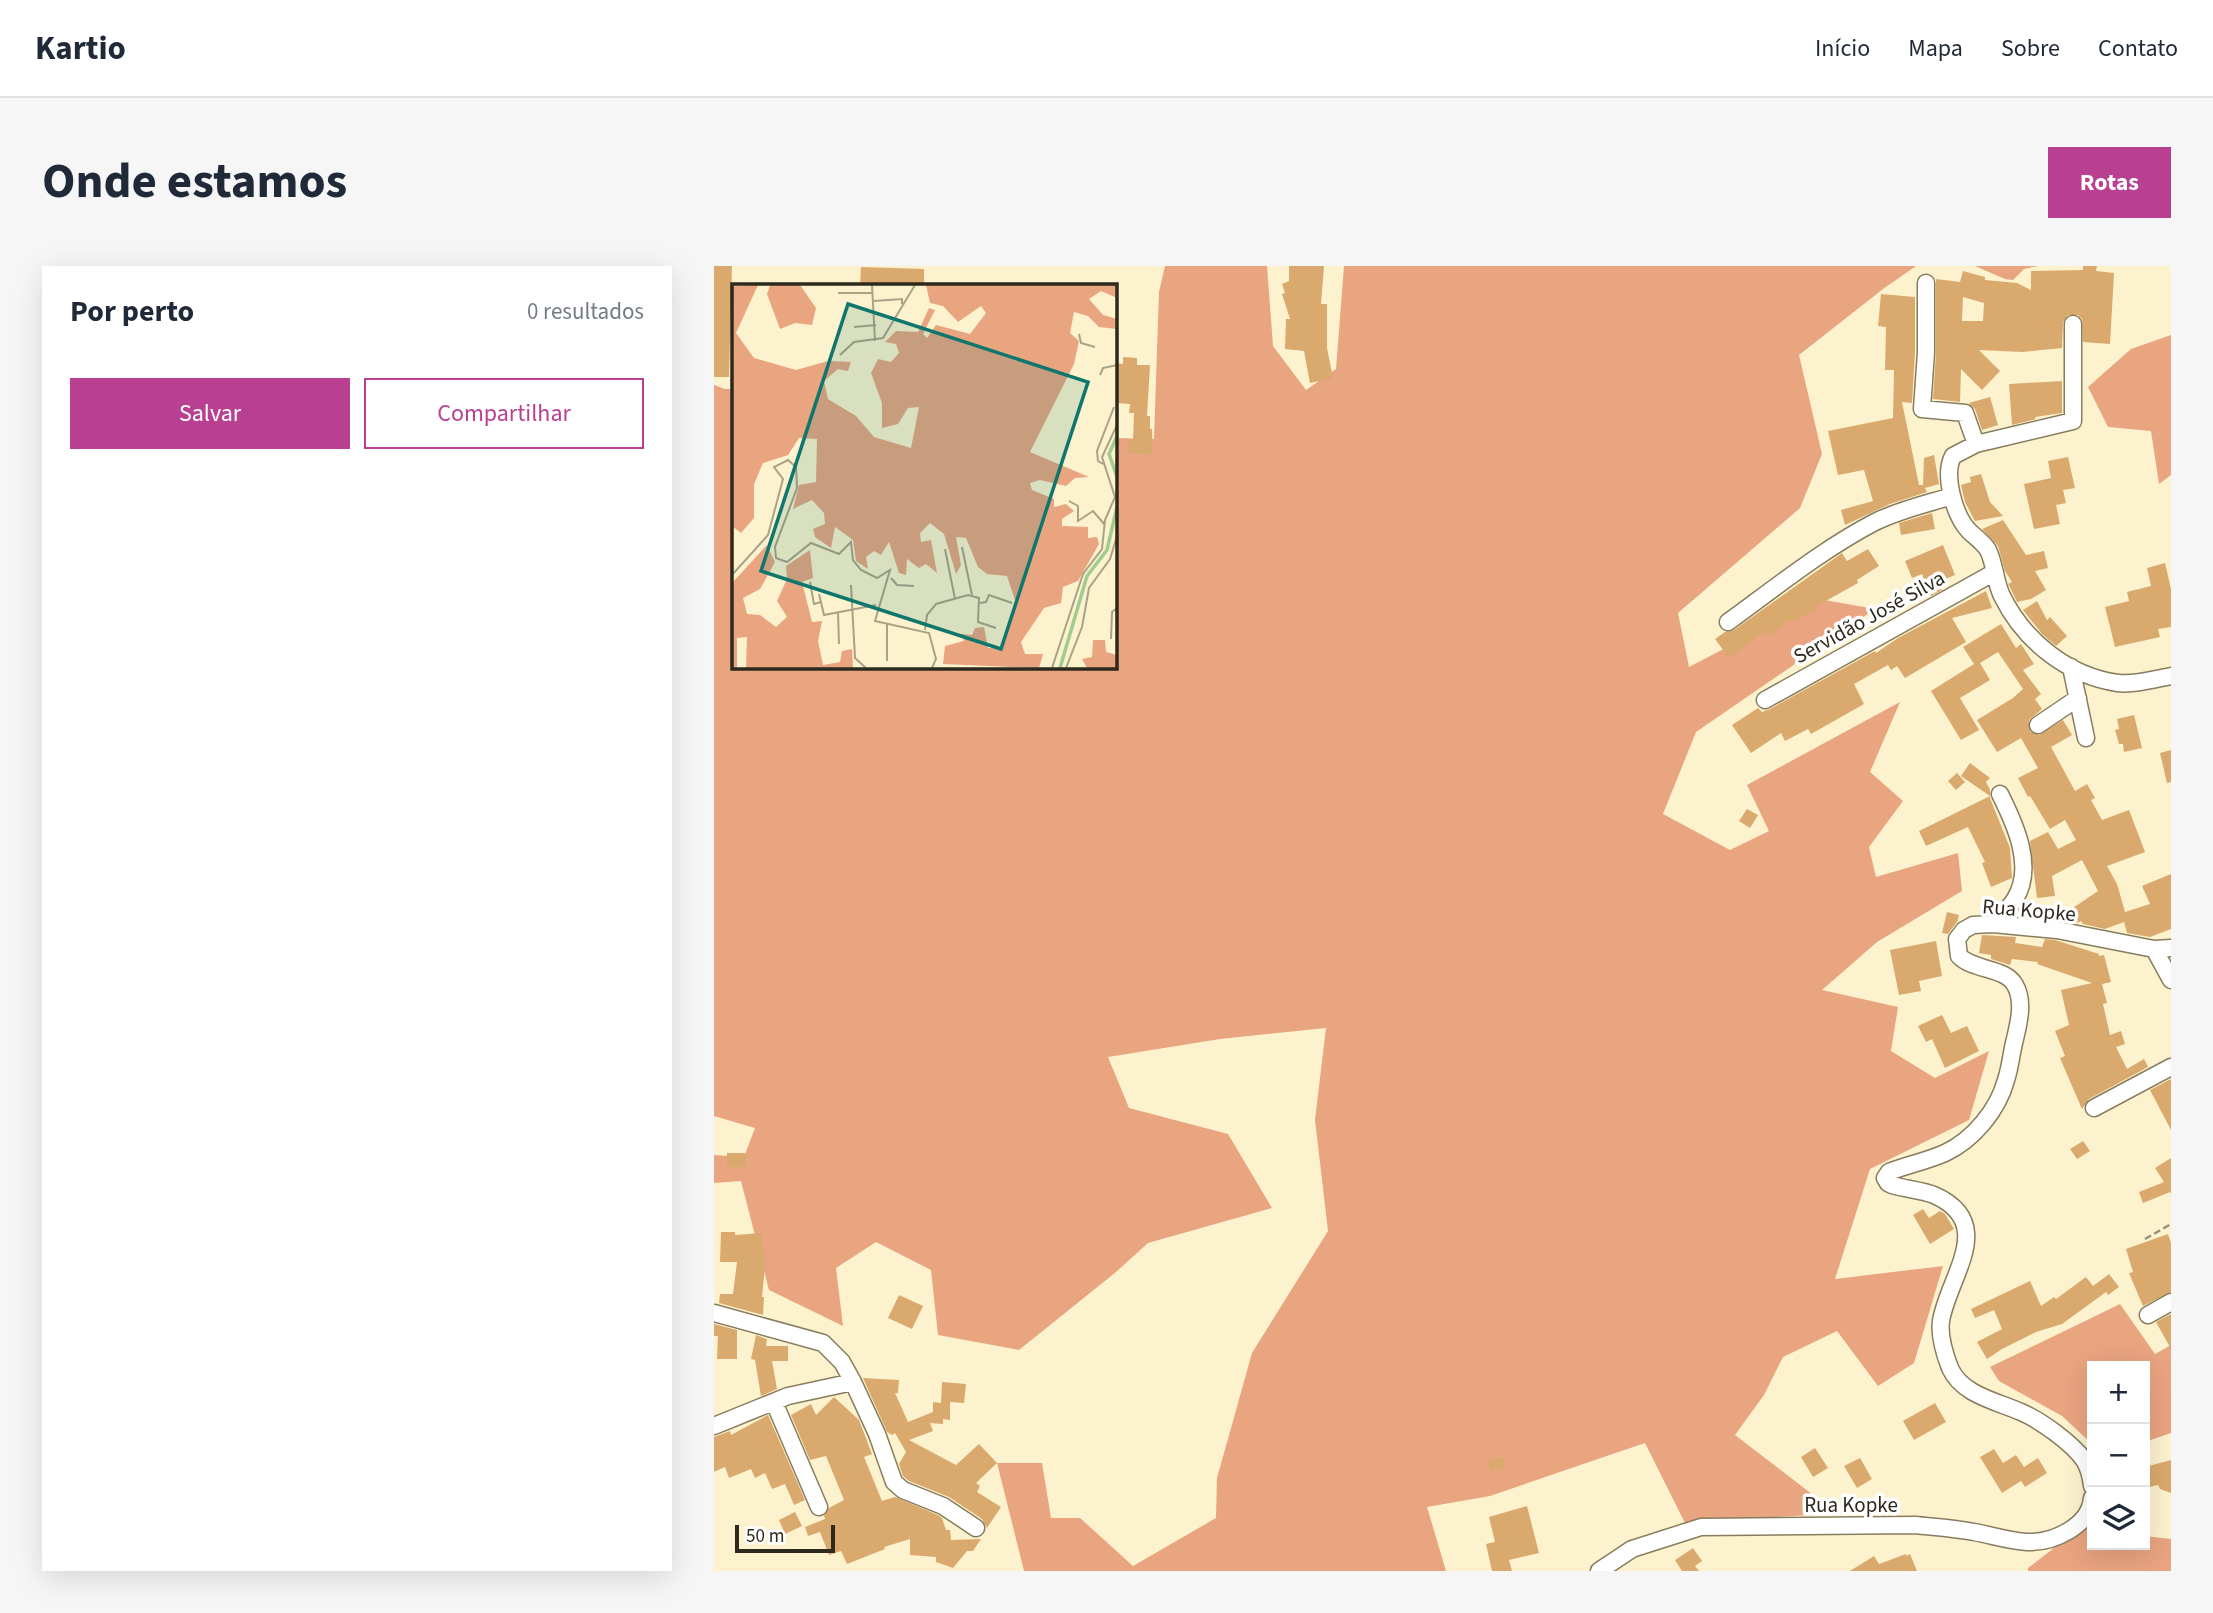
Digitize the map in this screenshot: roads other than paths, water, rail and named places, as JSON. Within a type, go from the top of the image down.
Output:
[{"type":"street","points":[[1926,283],[1926,352],[1922,409],[1965,413],[1976,444]]},
{"type":"street","points":[[2073,324],[2073,421],[1976,444],[1960,451],[1951,459],[1952,496],[1962,522],[1987,549],[2001,593],[2012,615],[2043,649],[2071,667],[2120,684],[2171,676]]},
{"type":"street","points":[[1728,622],[1792,576],[1874,523],[1952,496]]},
{"type":"street","name":"Servidão José Silva","points":[[1765,700],[1995,572]]},
{"type":"street","points":[[2071,667],[2086,738]]},
{"type":"street","points":[[2038,725],[2078,698]]},
{"type":"street","points":[[1993,924],[2016,897],[2023,880],[2020,844],[2000,794]]},
{"type":"street","name":"Rua Kopke","points":[[2087,1466],[2062,1439],[2024,1413],[1972,1392],[1959,1383],[1951,1370],[1943,1345],[1940,1323],[1966,1247],[1962,1218],[1953,1206],[1933,1194],[1892,1185],[1885,1178],[1889,1172],[1945,1153],[1968,1138],[1989,1115],[2006,1083],[2018,1026],[2018,992],[2007,976],[1973,965],[1959,956],[1957,939],[1964,930],[1973,925],[1993,924],[2057,930],[2154,949],[2171,948]]},
{"type":"street","points":[[2154,949],[2171,980]]},
{"type":"street","points":[[2094,1108],[2171,1066]]},
{"type":"street","points":[[2148,1315],[2171,1302]]},
{"type":"street","points":[[714,1314],[823,1343],[842,1362],[853,1382],[877,1434],[894,1482],[903,1490],[943,1506],[976,1528]]},
{"type":"street","points":[[714,1426],[812,1389],[853,1382]]},
{"type":"street","points":[[774,1402],[819,1507]]},
{"type":"street","name":"Rua Kopke","points":[[1599,1571],[1632,1549],[1700,1527],[1914,1525],[1950,1528],[2028,1542],[2046,1540],[2064,1533],[2082,1521],[2087,1513]]}]
